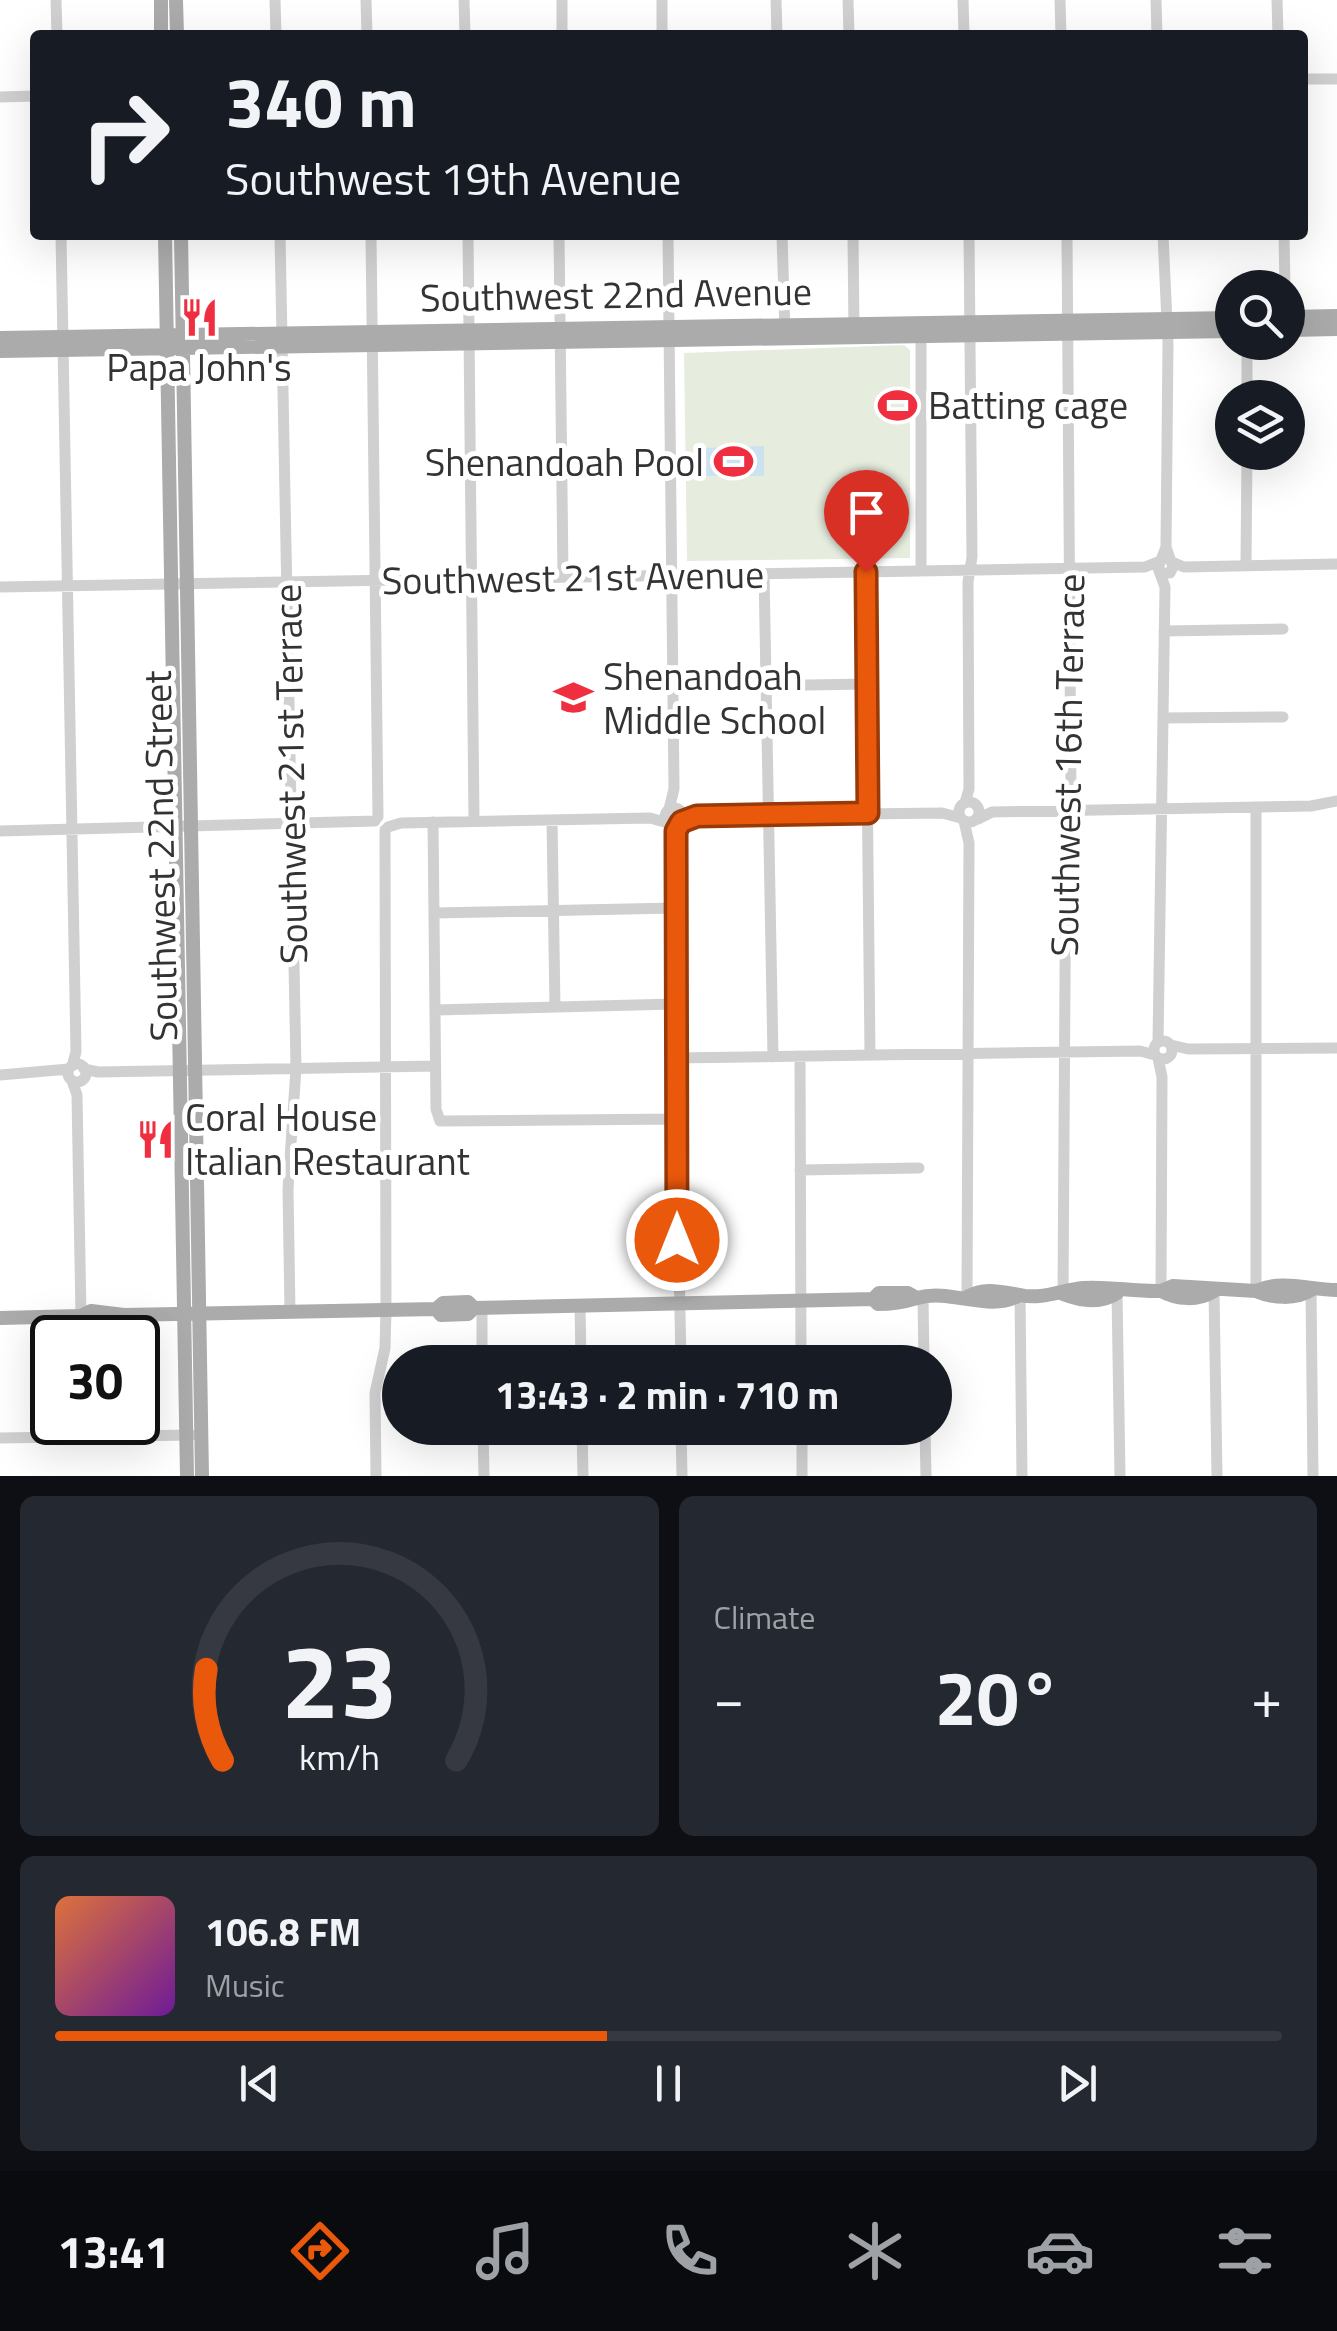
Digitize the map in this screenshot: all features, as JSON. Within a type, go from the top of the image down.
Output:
[{"type":"main road","points":[[161,0],[162,30]]},
{"type":"main road","points":[[176,0],[176,30]]},
{"type":"main road","name":"Southwest 22nd Street","points":[[165,240],[175,342]]},
{"type":"main road","name":"Southwest 22nd Street","points":[[180,240],[175,342],[194,1435],[187,1476]]},
{"type":"main road","points":[[1305,316],[1337,316]]},
{"type":"main road","name":"Southwest 22nd Avenue","points":[[1167,326],[1215,320]]},
{"type":"main road","name":"Southwest 22nd Avenue","points":[[0,351],[63,344],[785,330],[1167,326],[1215,330]]},
{"type":"main road","name":"Southwest 22nd Avenue","points":[[854,329],[921,334],[972,327]]},
{"type":"main road","points":[[1305,330],[1337,329]]},
{"type":"main road","name":"Southwest 22nd Avenue","points":[[0,338],[63,344]]},
{"type":"main road","points":[[83,1315],[91,1311],[124,1315],[436,1309],[443,1303],[468,1302],[478,1308],[873,1299],[879,1293],[908,1292],[920,1298],[967,1297],[979,1290],[1008,1290],[1020,1296],[1063,1294],[1078,1288],[1108,1288],[1117,1293],[1161,1292],[1173,1286],[1203,1286],[1214,1292],[1302,1284],[1312,1290],[1337,1290]]},
{"type":"main road","points":[[0,1318],[30,1317]]},
{"type":"main road","name":"Southwest 22nd Street","points":[[194,1435],[202,1476]]},
{"type":"street","points":[[56,0],[57,30]]},
{"type":"street","points":[[275,0],[276,30]]},
{"type":"street","points":[[366,0],[366,30]]},
{"type":"street","points":[[464,0],[465,30]]},
{"type":"street","points":[[562,0],[562,30]]},
{"type":"street","points":[[662,0],[662,30]]},
{"type":"street","points":[[776,0],[777,30]]},
{"type":"street","points":[[848,0],[849,30]]},
{"type":"street","points":[[963,0],[964,30]]},
{"type":"street","points":[[1060,0],[1061,30]]},
{"type":"street","points":[[1156,0],[1157,30]]},
{"type":"street","points":[[1277,0],[1278,30]]},
{"type":"street","points":[[1308,79],[1337,79]]},
{"type":"street","points":[[0,97],[30,96]]},
{"type":"street","points":[[61,240],[81,1315]]},
{"type":"street","name":"Southwest 21st Terrace","points":[[280,240],[296,1068],[287,1218],[290,1312]]},
{"type":"street","points":[[370,240],[386,1067],[386,1310],[376,1394],[376,1476]]},
{"type":"street","points":[[468,240],[474,821]]},
{"type":"street","points":[[559,240],[563,575]]},
{"type":"street","points":[[668,240],[680,1345]]},
{"type":"street","points":[[782,240],[785,330]]},
{"type":"street","points":[[852,240],[854,329]]},
{"type":"street","points":[[967,1297],[972,327],[969,240]]},
{"type":"street","name":"Southwest 16th Terrace","points":[[1063,1294],[1069,810],[1067,240]]},
{"type":"street","points":[[1161,1292],[1164,631],[1168,567],[1163,240]]},
{"type":"street","points":[[1284,240],[1285,270]]},
{"type":"street","points":[[921,334],[921,571]]},
{"type":"street","points":[[1246,565],[1247,470]]},
{"type":"street","name":"Southwest 21st Avenue","points":[[0,587],[1337,564]]},
{"type":"street","points":[[866,572],[870,1054]]},
{"type":"street","points":[[764,573],[772,1057]]},
{"type":"street","points":[[1164,631],[1282,629]]},
{"type":"street","points":[[674,687],[867,684]]},
{"type":"street","points":[[1164,718],[1282,717]]},
{"type":"street","points":[[1312,806],[1337,801]]},
{"type":"street","points":[[0,830],[1256,806],[1337,810]]},
{"type":"street","points":[[1256,806],[1256,1291]]},
{"type":"street","points":[[552,820],[554,1007]]},
{"type":"street","points":[[433,822],[436,1109],[442,1122],[676,1119]]},
{"type":"street","points":[[434,914],[674,908]]},
{"type":"street","points":[[435,1010],[675,1004]]},
{"type":"street","points":[[676,1058],[1337,1048]]},
{"type":"street","points":[[800,1056],[801,1345]]},
{"type":"street","points":[[0,1074],[436,1066]]},
{"type":"street","points":[[800,1170],[919,1168]]},
{"type":"street","points":[[1312,1290],[1314,1476]]},
{"type":"street","points":[[1214,1292],[1217,1476]]},
{"type":"street","points":[[1117,1293],[1120,1476]]},
{"type":"street","points":[[1020,1296],[1022,1476]]},
{"type":"street","points":[[920,1298],[923,1345]]},
{"type":"street","points":[[580,1306],[581,1345]]},
{"type":"street","points":[[478,1308],[481,1345]]},
{"type":"street","points":[[0,1438],[194,1435]]},
{"type":"street","points":[[483,1445],[484,1476]]},
{"type":"street","points":[[582,1445],[582,1476]]},
{"type":"street","points":[[681,1445],[682,1476]]},
{"type":"street","points":[[802,1445],[802,1476]]},
{"type":"street","points":[[925,1445],[926,1476]]},
{"type":"shaded area","points":[[904,345],[910,350],[910,558],[687,561],[684,353]]},
{"type":"water","name":"Shenandoah Pool","points":[[764,446],[764,476],[704,476],[704,448]]},
{"type":"place","name":"Papa John's","points":[[199,318]]},
{"type":"place","name":"Batting cage","points":[[898,405]]},
{"type":"place","name":"Shenandoah Pool","points":[[734,462]]},
{"type":"place","name":"Shenandoah Middle School","points":[[573,698]]},
{"type":"place","name":"Coral House Italian Restaurant","points":[[155,1139]]},
{"type":"route","points":[[677,1240],[676,831],[681,822],[697,816],[868,813],[866,572]]}]
